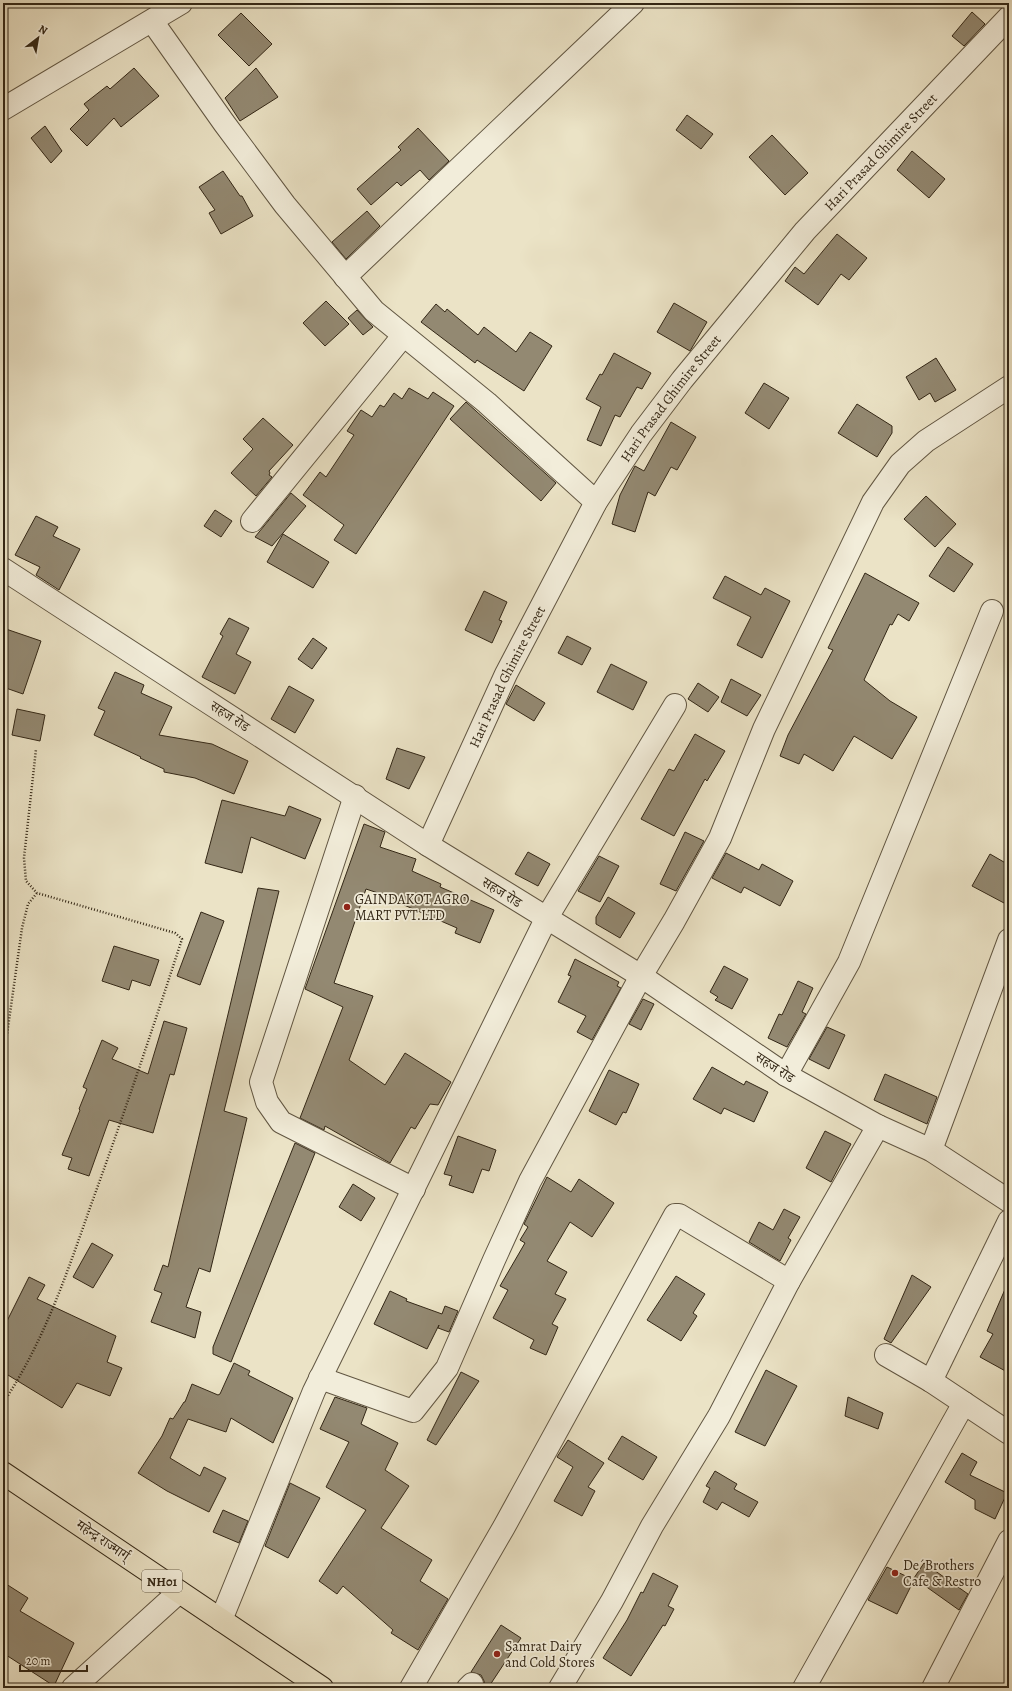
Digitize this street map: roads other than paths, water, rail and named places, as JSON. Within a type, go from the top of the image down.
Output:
[{"type":"highway","name":"महेन्द्र राज्मार्ग्","points":[[3,1474],[322,1688]]},
{"type":"street","points":[[3,109],[181,3]]},
{"type":"street","points":[[345,277],[633,3]]},
{"type":"street","name":"Hari Prasad Ghimire Street","points":[[428,845],[503,681],[596,502],[641,434],[805,231],[1009,17]]},
{"type":"street","points":[[152,21],[261,174],[311,238],[374,311],[487,403],[596,502]]},
{"type":"street","points":[[252,521],[403,336]]},
{"type":"street","points":[[320,1378],[413,1411],[447,1368],[530,1181],[641,976],[674,921],[720,838],[764,729],[873,502],[900,464],[926,441],[1009,387]]},
{"type":"street","name":"सहज रोड","points":[[3,569],[355,796],[428,845],[546,919],[641,976],[786,1075],[878,1126],[932,1150],[1009,1201]]},
{"type":"street","points":[[786,1075],[849,962],[992,611]]},
{"type":"street","points":[[221,1620],[320,1378],[546,919],[675,705]]},
{"type":"street","points":[[355,796],[261,1082],[267,1102],[281,1122],[414,1189]]},
{"type":"street","points":[[932,1150],[1009,940]]},
{"type":"street","points":[[560,1688],[612,1601],[652,1526],[719,1416],[789,1281],[878,1126]]},
{"type":"street","points":[[411,1688],[504,1527],[675,1215],[679,1215],[789,1281]]},
{"type":"street","points":[[931,1381],[1009,1221]]},
{"type":"street","points":[[886,1355],[931,1381],[1009,1433]]},
{"type":"street","points":[[804,1688],[964,1403]]},
{"type":"street","points":[[933,1688],[1009,1541]]},
{"type":"street","points":[[73,1688],[179,1592]]},
{"type":"place","name":"GAINDAKOT AGRO MART PVT.LTD","points":[[347,907]]},
{"type":"place","name":"De´Brothers Cafe & Restro","points":[[895,1573]]},
{"type":"place","name":"Samrat Dairy and Cold Stores","points":[[497,1654]]}]
